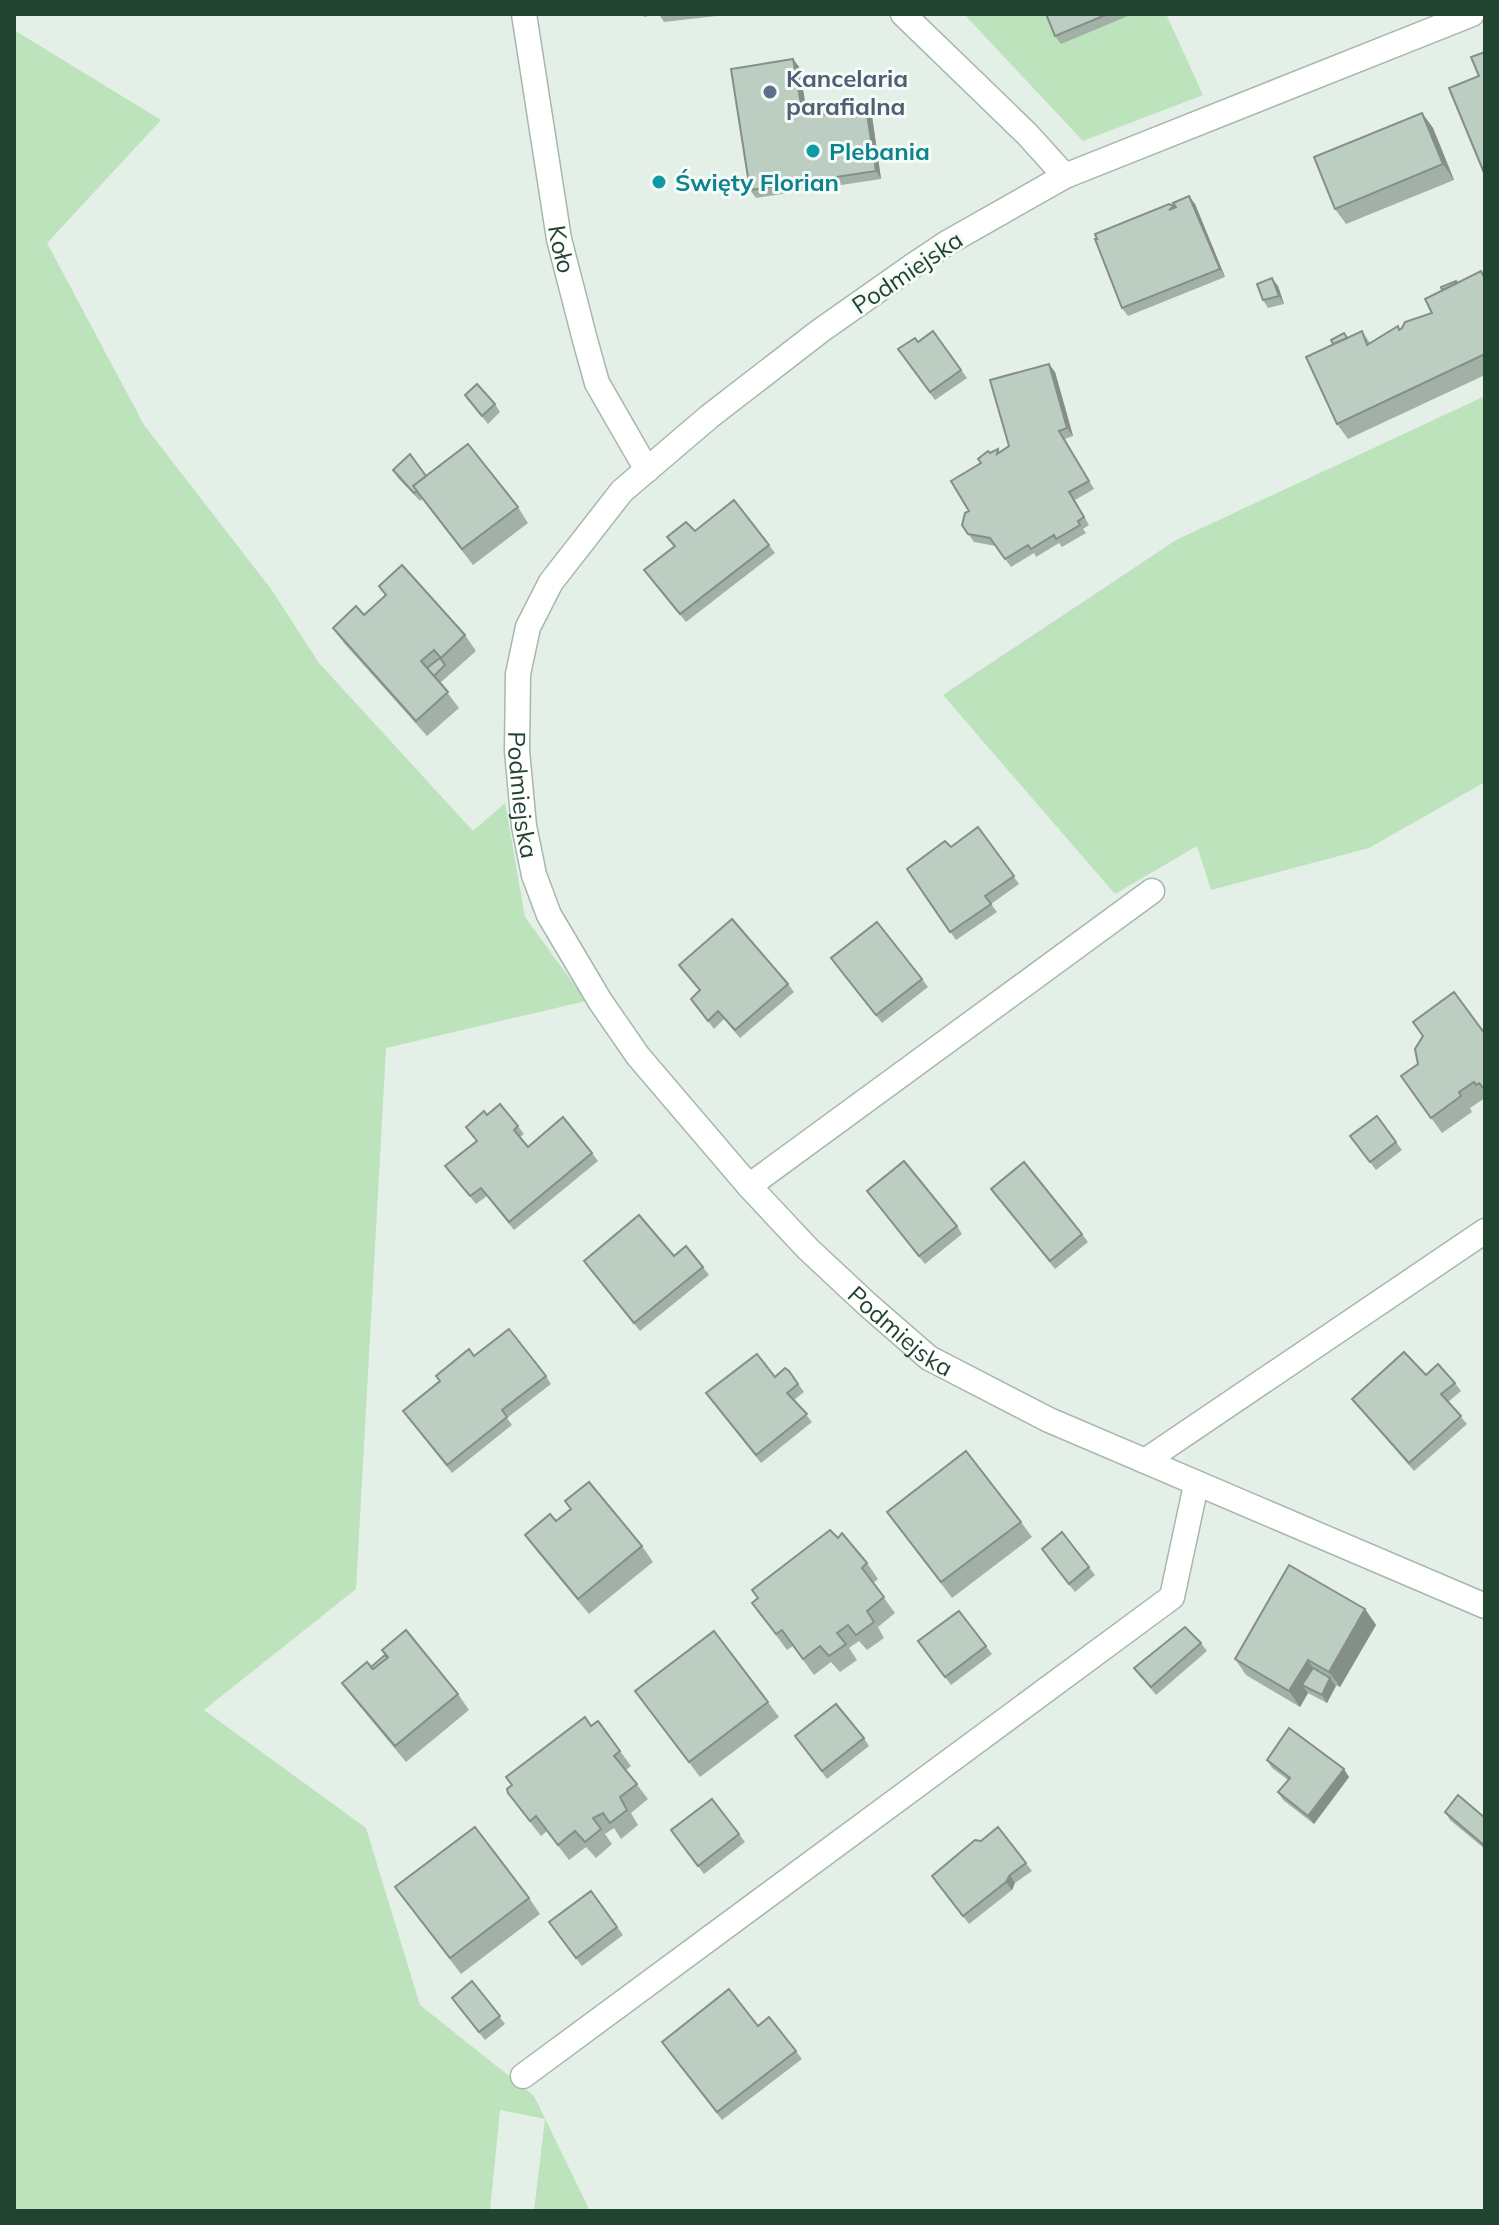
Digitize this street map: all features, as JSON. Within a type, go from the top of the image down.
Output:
[{"type":"street","name":"Koło","points":[[524,14],[559,239],[585,340],[597,383],[647,470]]},
{"type":"street","name":"Podmiejska","points":[[1472,14],[1065,176],[947,243],[820,331],[710,416],[622,491],[551,582],[528,627],[518,674],[517,751],[524,826],[534,875],[549,915],[600,1001],[638,1056],[749,1186],[808,1249],[929,1358],[1049,1420],[1485,1606]]},
{"type":"street","points":[[903,15],[1027,134],[1065,176]]},
{"type":"street","points":[[749,1186],[1152,891]]},
{"type":"street","points":[[1145,1461],[1485,1231]]},
{"type":"street","points":[[523,2076],[1172,1597],[1196,1485]]},
{"type":"green space","points":[[964,14],[1166,14],[1203,95],[1083,141]]},
{"type":"green space","points":[[14,30],[161,120],[47,243],[144,425],[271,589],[319,663],[473,831],[505,803],[525,917],[586,1001],[386,1048],[356,1589],[204,1710],[366,1828],[420,2005],[534,2096],[590,2211],[534,2211],[545,2119],[500,2110],[490,2211],[14,2211]]},
{"type":"green space","points":[[1485,396],[1485,782],[1369,848],[1211,890],[1197,846],[1115,894],[943,695],[1176,540]]},
{"type":"building","points":[[1046,14],[1108,14],[1055,36]]},
{"type":"building","points":[[1485,52],[1485,175],[1449,88],[1479,76],[1471,57]]},
{"type":"building","name":"Plebania","points":[[793,59],[801,104],[820,102],[822,115],[866,108],[876,171],[750,190],[731,69]]},
{"type":"building","points":[[1422,113],[1443,164],[1335,209],[1314,157]]},
{"type":"building","points":[[1189,196],[1220,269],[1122,308],[1095,234],[1169,204],[1174,206],[1169,210],[1176,207],[1173,203]]},
{"type":"building","points":[[1481,271],[1485,279],[1485,354],[1337,424],[1306,357],[1362,331],[1367,345],[1398,326],[1399,330],[1405,322],[1432,313],[1425,299]]},
{"type":"building","points":[[1272,278],[1279,296],[1263,300],[1257,284]]},
{"type":"building","points":[[1457,283],[1442,290],[1441,287]]},
{"type":"building","points":[[933,331],[961,370],[930,392],[898,349],[915,338],[918,342]]},
{"type":"building","points":[[1344,333],[1347,338],[1333,344],[1331,340]]},
{"type":"building","points":[[1049,364],[1067,428],[1059,431],[1089,481],[1069,492],[1084,517],[1078,521],[1080,525],[1056,539],[1054,535],[1031,549],[1028,545],[1005,559],[990,538],[968,534],[962,525],[965,513],[969,511],[951,481],[981,463],[978,459],[988,451],[998,449],[997,454],[1009,446],[990,380]]},
{"type":"building","points":[[477,384],[495,404],[482,416],[465,395]]},
{"type":"building","points":[[468,444],[518,507],[462,549],[413,486]]},
{"type":"building","points":[[410,454],[426,476],[413,486],[417,491],[414,493],[393,470]]},
{"type":"building","points":[[734,500],[769,545],[680,614],[644,570],[675,546],[667,537],[686,522],[695,531]]},
{"type":"building","points":[[402,565],[465,635],[441,658],[434,650],[421,661],[448,692],[416,721],[333,628],[356,606],[364,615],[386,595],[379,586]]},
{"type":"building","points":[[440,658],[445,665],[434,676],[427,668]]},
{"type":"building","points":[[978,827],[1014,876],[985,896],[991,904],[950,932],[907,869],[945,841],[951,847]]},
{"type":"building","points":[[732,919],[788,984],[735,1030],[718,1011],[708,1021],[691,999],[700,990],[679,965]]},
{"type":"building","points":[[877,922],[922,979],[876,1015],[831,958]]},
{"type":"building","points":[[1454,992],[1485,1034],[1485,1090],[1474,1082],[1431,1118],[1401,1076],[1418,1064],[1415,1049],[1423,1036],[1413,1022]]},
{"type":"building","points":[[500,1104],[518,1126],[514,1130],[528,1147],[563,1117],[592,1153],[509,1222],[481,1188],[470,1196],[445,1166],[477,1141],[466,1127],[484,1111],[487,1115]]},
{"type":"building","points":[[1377,1116],[1396,1142],[1370,1162],[1350,1136]]},
{"type":"building","points":[[904,1161],[957,1226],[919,1256],[867,1191]]},
{"type":"building","points":[[1024,1162],[1082,1234],[1050,1261],[991,1189]]},
{"type":"building","points":[[639,1215],[674,1256],[686,1246],[703,1267],[634,1323],[584,1261]]},
{"type":"building","points":[[509,1329],[546,1376],[502,1410],[507,1417],[447,1465],[403,1411],[440,1381],[436,1376],[469,1349],[474,1356]]},
{"type":"building","points":[[1404,1352],[1426,1375],[1438,1364],[1455,1383],[1441,1394],[1461,1416],[1409,1463],[1352,1399]]},
{"type":"building","points":[[757,1354],[775,1377],[785,1368],[789,1371],[798,1384],[787,1393],[807,1414],[756,1455],[706,1393]]},
{"type":"building","points":[[966,1451],[1021,1522],[941,1582],[887,1512]]},
{"type":"building","points":[[589,1482],[642,1546],[578,1599],[525,1535],[550,1514],[556,1521],[571,1509],[565,1501]]},
{"type":"building","points":[[830,1530],[838,1538],[842,1533],[867,1563],[862,1568],[884,1597],[867,1611],[874,1622],[856,1635],[848,1625],[837,1633],[846,1644],[829,1656],[820,1646],[803,1659],[782,1630],[776,1634],[752,1603],[758,1598],[752,1590]]},
{"type":"building","points":[[1062,1532],[1089,1567],[1069,1584],[1042,1549]]},
{"type":"building","points":[[1289,1565],[1365,1609],[1329,1672],[1308,1660],[1289,1691],[1235,1659]]},
{"type":"building","points":[[959,1611],[986,1646],[945,1677],[918,1641]]},
{"type":"building","points":[[1185,1627],[1201,1643],[1151,1687],[1134,1668]]},
{"type":"building","points":[[406,1630],[458,1694],[395,1746],[342,1683],[367,1662],[373,1669],[388,1657],[382,1650]]},
{"type":"building","points":[[714,1631],[768,1702],[689,1762],[635,1691]]},
{"type":"building","points":[[385,1655],[387,1658],[373,1669],[371,1667]]},
{"type":"building","points":[[1313,1668],[1330,1678],[1322,1695],[1302,1685]]},
{"type":"building","points":[[836,1704],[864,1738],[822,1771],[795,1736]]},
{"type":"building","points":[[585,1717],[591,1726],[598,1721],[620,1751],[614,1756],[637,1784],[620,1797],[627,1810],[610,1823],[603,1813],[593,1818],[601,1829],[585,1842],[575,1831],[558,1845],[536,1816],[530,1821],[508,1793],[507,1789],[512,1785],[506,1777]]},
{"type":"building","points":[[1289,1728],[1344,1769],[1308,1816],[1278,1792],[1290,1778],[1267,1760]]},
{"type":"building","points":[[1458,1795],[1485,1818],[1485,1846],[1445,1812]]},
{"type":"building","points":[[712,1799],[739,1834],[698,1866],[671,1830]]},
{"type":"building","points":[[475,1827],[529,1898],[450,1958],[395,1887]]},
{"type":"building","points":[[998,1827],[1026,1863],[963,1916],[932,1876],[975,1840],[981,1841]]},
{"type":"building","points":[[591,1891],[617,1927],[576,1958],[549,1922]]},
{"type":"building","points":[[472,1981],[500,2016],[479,2032],[452,1998]]},
{"type":"building","points":[[729,1989],[758,2026],[769,2017],[796,2051],[717,2112],[662,2042]]},
{"type":"place","name":"Kancelaria parafialna","points":[[770,92]]},
{"type":"place","name":"Plebania","points":[[813,151]]},
{"type":"place","name":"Święty Florian","points":[[659,182]]}]
